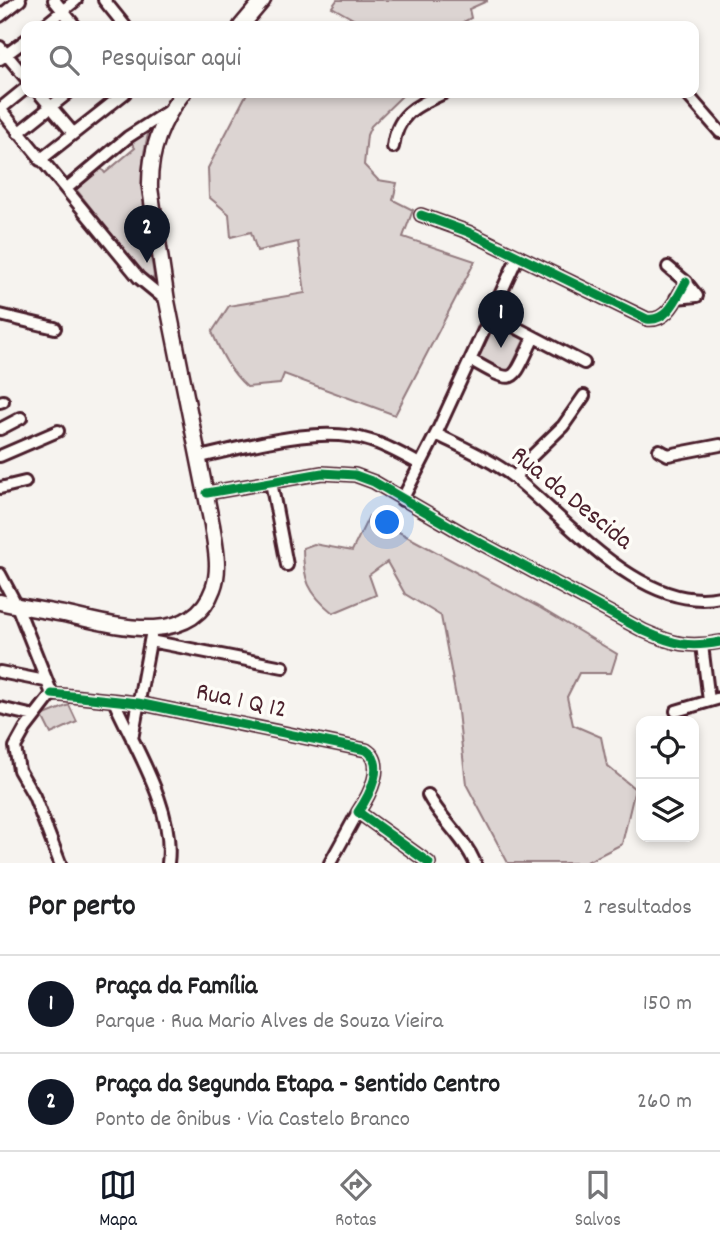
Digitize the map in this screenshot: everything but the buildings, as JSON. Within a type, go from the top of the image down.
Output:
[{"type":"main road","points":[[245,21],[263,0]]},
{"type":"main road","points":[[0,602],[151,636],[198,611],[213,589],[217,575],[216,555],[207,493],[167,301],[150,188],[149,172],[158,135],[178,98]]},
{"type":"street","points":[[0,16],[20,0]]},
{"type":"street","points":[[54,0],[71,21]]},
{"type":"street","points":[[50,21],[76,0]]},
{"type":"street","points":[[104,0],[121,21]]},
{"type":"street","points":[[21,43],[2,54],[21,73]]},
{"type":"street","points":[[21,92],[0,109],[139,278],[167,301]]},
{"type":"street","points":[[43,98],[73,133]]},
{"type":"street","points":[[18,133],[62,98]]},
{"type":"street","points":[[40,160],[118,98]]},
{"type":"street","points":[[393,147],[398,124],[407,113],[435,98]]},
{"type":"street","points":[[690,98],[720,132]]},
{"type":"street","points":[[66,189],[128,137],[170,110]]},
{"type":"street","points":[[421,215],[468,232],[652,320],[665,315],[686,282]]},
{"type":"street","points":[[402,500],[436,434],[518,256]]},
{"type":"street","points":[[668,267],[686,282],[697,296],[676,298]]},
{"type":"street","points":[[0,315],[55,328]]},
{"type":"street","points":[[492,316],[584,363]]},
{"type":"street","points":[[471,360],[502,378],[510,378],[516,373],[534,337]]},
{"type":"street","points":[[515,478],[525,463],[563,426],[584,396]]},
{"type":"street","points":[[0,429],[21,418]]},
{"type":"street","points":[[0,456],[58,431]]},
{"type":"street","points":[[199,457],[306,436],[336,434],[370,440],[420,464]]},
{"type":"street","name":"Rua da Descida","points":[[436,434],[515,478],[585,541],[622,570],[681,597],[705,600],[720,597]]},
{"type":"street","points":[[659,450],[668,455],[720,446]]},
{"type":"street","points":[[207,493],[322,472],[355,475],[374,482],[402,500],[644,631],[669,642],[689,646],[720,642]]},
{"type":"street","points":[[0,488],[25,482]]},
{"type":"street","points":[[271,482],[287,565]]},
{"type":"street","points":[[0,574],[17,606],[52,694],[34,716],[15,747],[15,758],[22,777],[34,796],[60,863]]},
{"type":"street","points":[[132,739],[151,636],[283,667]]},
{"type":"street","points":[[676,711],[715,700],[702,645]]},
{"type":"street","points":[[0,672],[45,681]]},
{"type":"street","name":"Rua 1 Q 12","points":[[52,694],[138,702],[360,748],[373,755],[376,767],[369,794],[358,811]]},
{"type":"street","points":[[114,701],[155,791],[169,834],[168,863]]},
{"type":"street","points":[[0,708],[34,716]]},
{"type":"street","points":[[428,796],[475,863]]},
{"type":"street","points":[[330,863],[358,811],[429,863]]},
{"type":"shaded area","points":[[337,0],[487,0],[469,9],[471,18],[465,21],[354,21],[332,7]]},
{"type":"shaded area","points":[[244,98],[400,98],[371,126],[367,135],[364,165],[378,180],[397,183],[393,200],[413,210],[403,237],[475,261],[395,415],[284,374],[280,384],[247,387],[231,369],[212,332],[229,306],[305,293],[298,242],[257,251],[251,232],[231,237],[229,214],[209,197],[208,168]]},
{"type":"shaded area","points":[[151,125],[142,181],[153,279],[146,278],[76,189],[101,168],[105,173],[135,148],[131,142]]},
{"type":"shaded area","points":[[494,323],[525,338],[508,374],[477,359]]},
{"type":"shaded area","points":[[369,516],[537,606],[617,654],[611,673],[579,673],[567,697],[573,725],[601,737],[607,766],[635,789],[622,844],[585,863],[508,863],[466,784],[457,703],[441,616],[405,594],[387,562],[369,575],[376,595],[333,613],[318,599],[309,585],[304,568],[303,548],[314,544],[352,551]]},
{"type":"shaded area","points":[[69,705],[77,722],[51,734],[42,716]]},
{"type":"cycle path","points":[[421,215],[468,232],[647,319],[661,317],[666,313],[686,282]]},
{"type":"cycle path","points":[[207,493],[322,473],[355,475],[374,482],[462,533],[644,631],[681,644],[720,642]]},
{"type":"cycle path","points":[[52,694],[138,703],[366,750],[372,756],[376,771],[371,789],[358,812],[429,863]]},
{"type":"place","name":"Praça da Segunda Etapa - Sentido Centro","points":[[147,263]]},
{"type":"place","name":"Praça da Família","points":[[501,348]]}]
